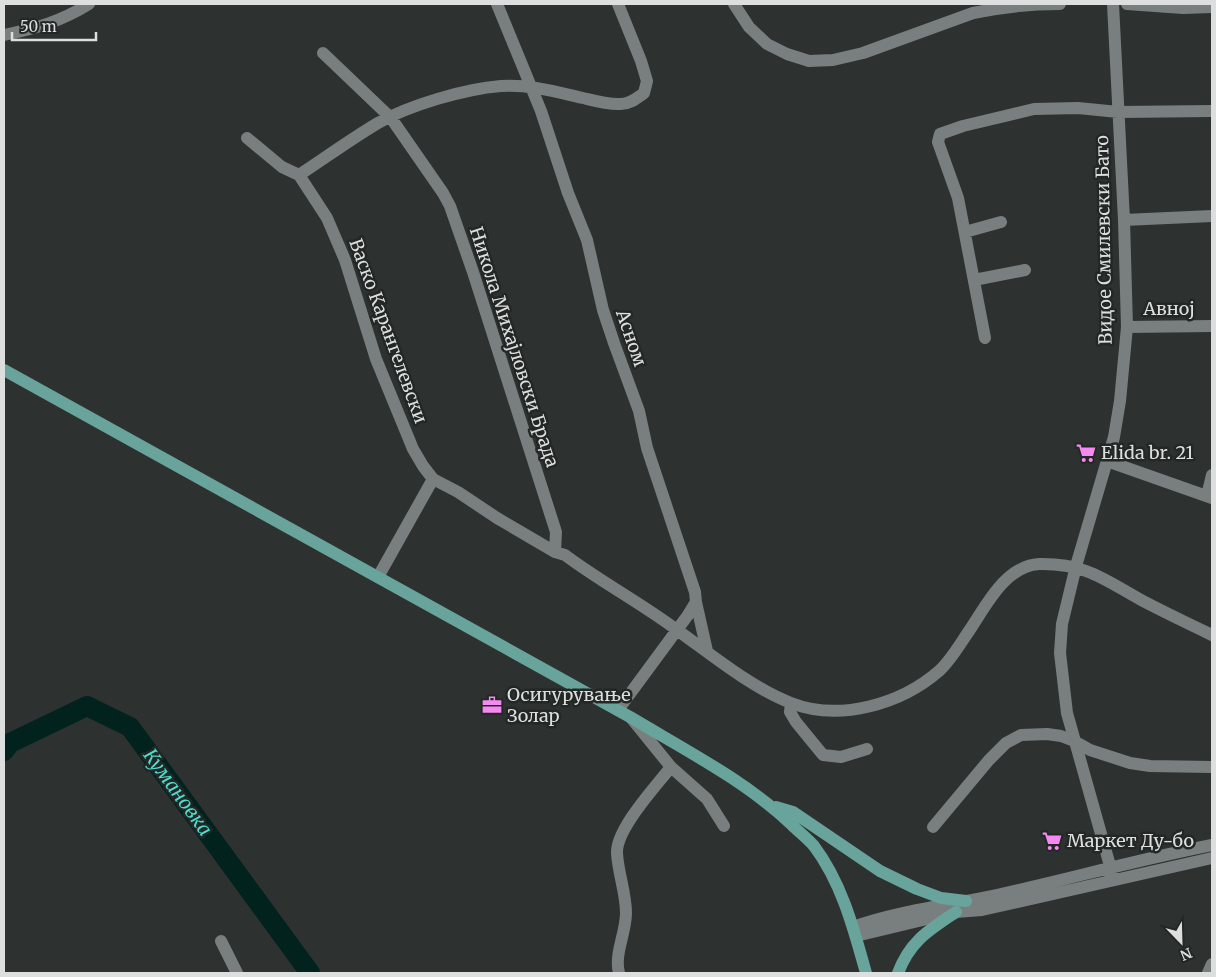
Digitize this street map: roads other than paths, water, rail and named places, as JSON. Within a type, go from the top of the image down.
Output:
[{"type":"main road","points":[[4,370],[618,710],[702,760],[772,806],[814,846],[829,870],[855,931],[866,973]]},
{"type":"main road","points":[[772,806],[793,812],[880,871],[941,898],[966,901]]},
{"type":"main road","points":[[898,973],[905,956],[914,943],[956,912]]},
{"type":"street","points":[[4,35],[54,22],[69,16],[89,4]]},
{"type":"street","name":"Асном","points":[[496,4],[531,87],[568,193],[587,240],[603,310],[639,411],[647,448],[695,592],[707,651]]},
{"type":"street","points":[[247,138],[282,167],[299,176],[378,123],[401,112],[443,98],[474,91],[501,86],[531,87],[594,101],[622,104],[633,101],[644,92],[646,81],[641,61],[618,4]]},
{"type":"street","points":[[734,4],[749,27],[768,44],[787,54],[809,61],[833,60],[863,53],[972,8],[1060,4]]},
{"type":"street","name":"Видое Смилевски Бато","points":[[1113,4],[1124,220],[1127,327],[1120,401],[1107,461],[1076,566],[1062,624],[1060,653],[1067,713],[1114,880]]},
{"type":"street","points":[[1127,4],[1183,8],[1212,7]]},
{"type":"street","name":"Никола Михајловски Брада","points":[[322,53],[391,118],[450,206],[556,532],[555,552]]},
{"type":"street","points":[[985,338],[958,198],[938,142],[940,134],[963,126],[1034,109],[1078,108],[1118,112],[1212,111]]},
{"type":"street","name":"Васко Карангелевски","points":[[299,176],[327,218],[345,260],[376,359],[413,449],[423,466],[433,479],[458,492],[497,518],[555,552]]},
{"type":"street","points":[[1124,220],[1212,216]]},
{"type":"street","points":[[965,232],[1001,222]]},
{"type":"street","points":[[974,280],[1024,270]]},
{"type":"street","name":"Авној","points":[[1127,327],[1212,326]]},
{"type":"street","points":[[1107,461],[1210,497],[1212,475]]},
{"type":"street","points":[[378,577],[433,479]]},
{"type":"street","points":[[555,552],[565,555],[677,629],[742,677],[791,703],[810,708],[851,710],[878,704],[919,686],[940,670],[958,648],[1002,584],[1016,571],[1038,564],[1076,566],[1110,580],[1140,600],[1212,635]]},
{"type":"street","points":[[618,710],[696,602]]},
{"type":"street","points":[[791,703],[790,712],[796,722],[823,755],[840,757],[867,749]]},
{"type":"street","points":[[630,717],[671,767],[707,799],[724,826]]},
{"type":"street","points":[[933,827],[989,760],[1006,743],[1021,735],[1047,734],[1061,736],[1090,750],[1130,763],[1150,766],[1212,766]]},
{"type":"street","points":[[619,973],[619,952],[624,934],[626,912],[616,850],[620,836],[629,822],[671,767]]},
{"type":"street","points":[[855,931],[876,918],[1001,894],[1110,867],[1212,845]]},
{"type":"street","points":[[855,931],[956,912],[982,910],[1212,858]]},
{"type":"street","points":[[221,941],[236,973]]},
{"type":"street","points":[[1208,973],[1212,964]]},
{"type":"waterway","name":"Кумановка","points":[[4,751],[10,743],[87,706],[130,727],[310,973]]},
{"type":"place","name":"Elida br. 21","points":[[1086,453]]},
{"type":"place","name":"Осигурување Золар","points":[[492,705]]},
{"type":"place","name":"Маркет Ду-бо","points":[[1052,841]]}]
